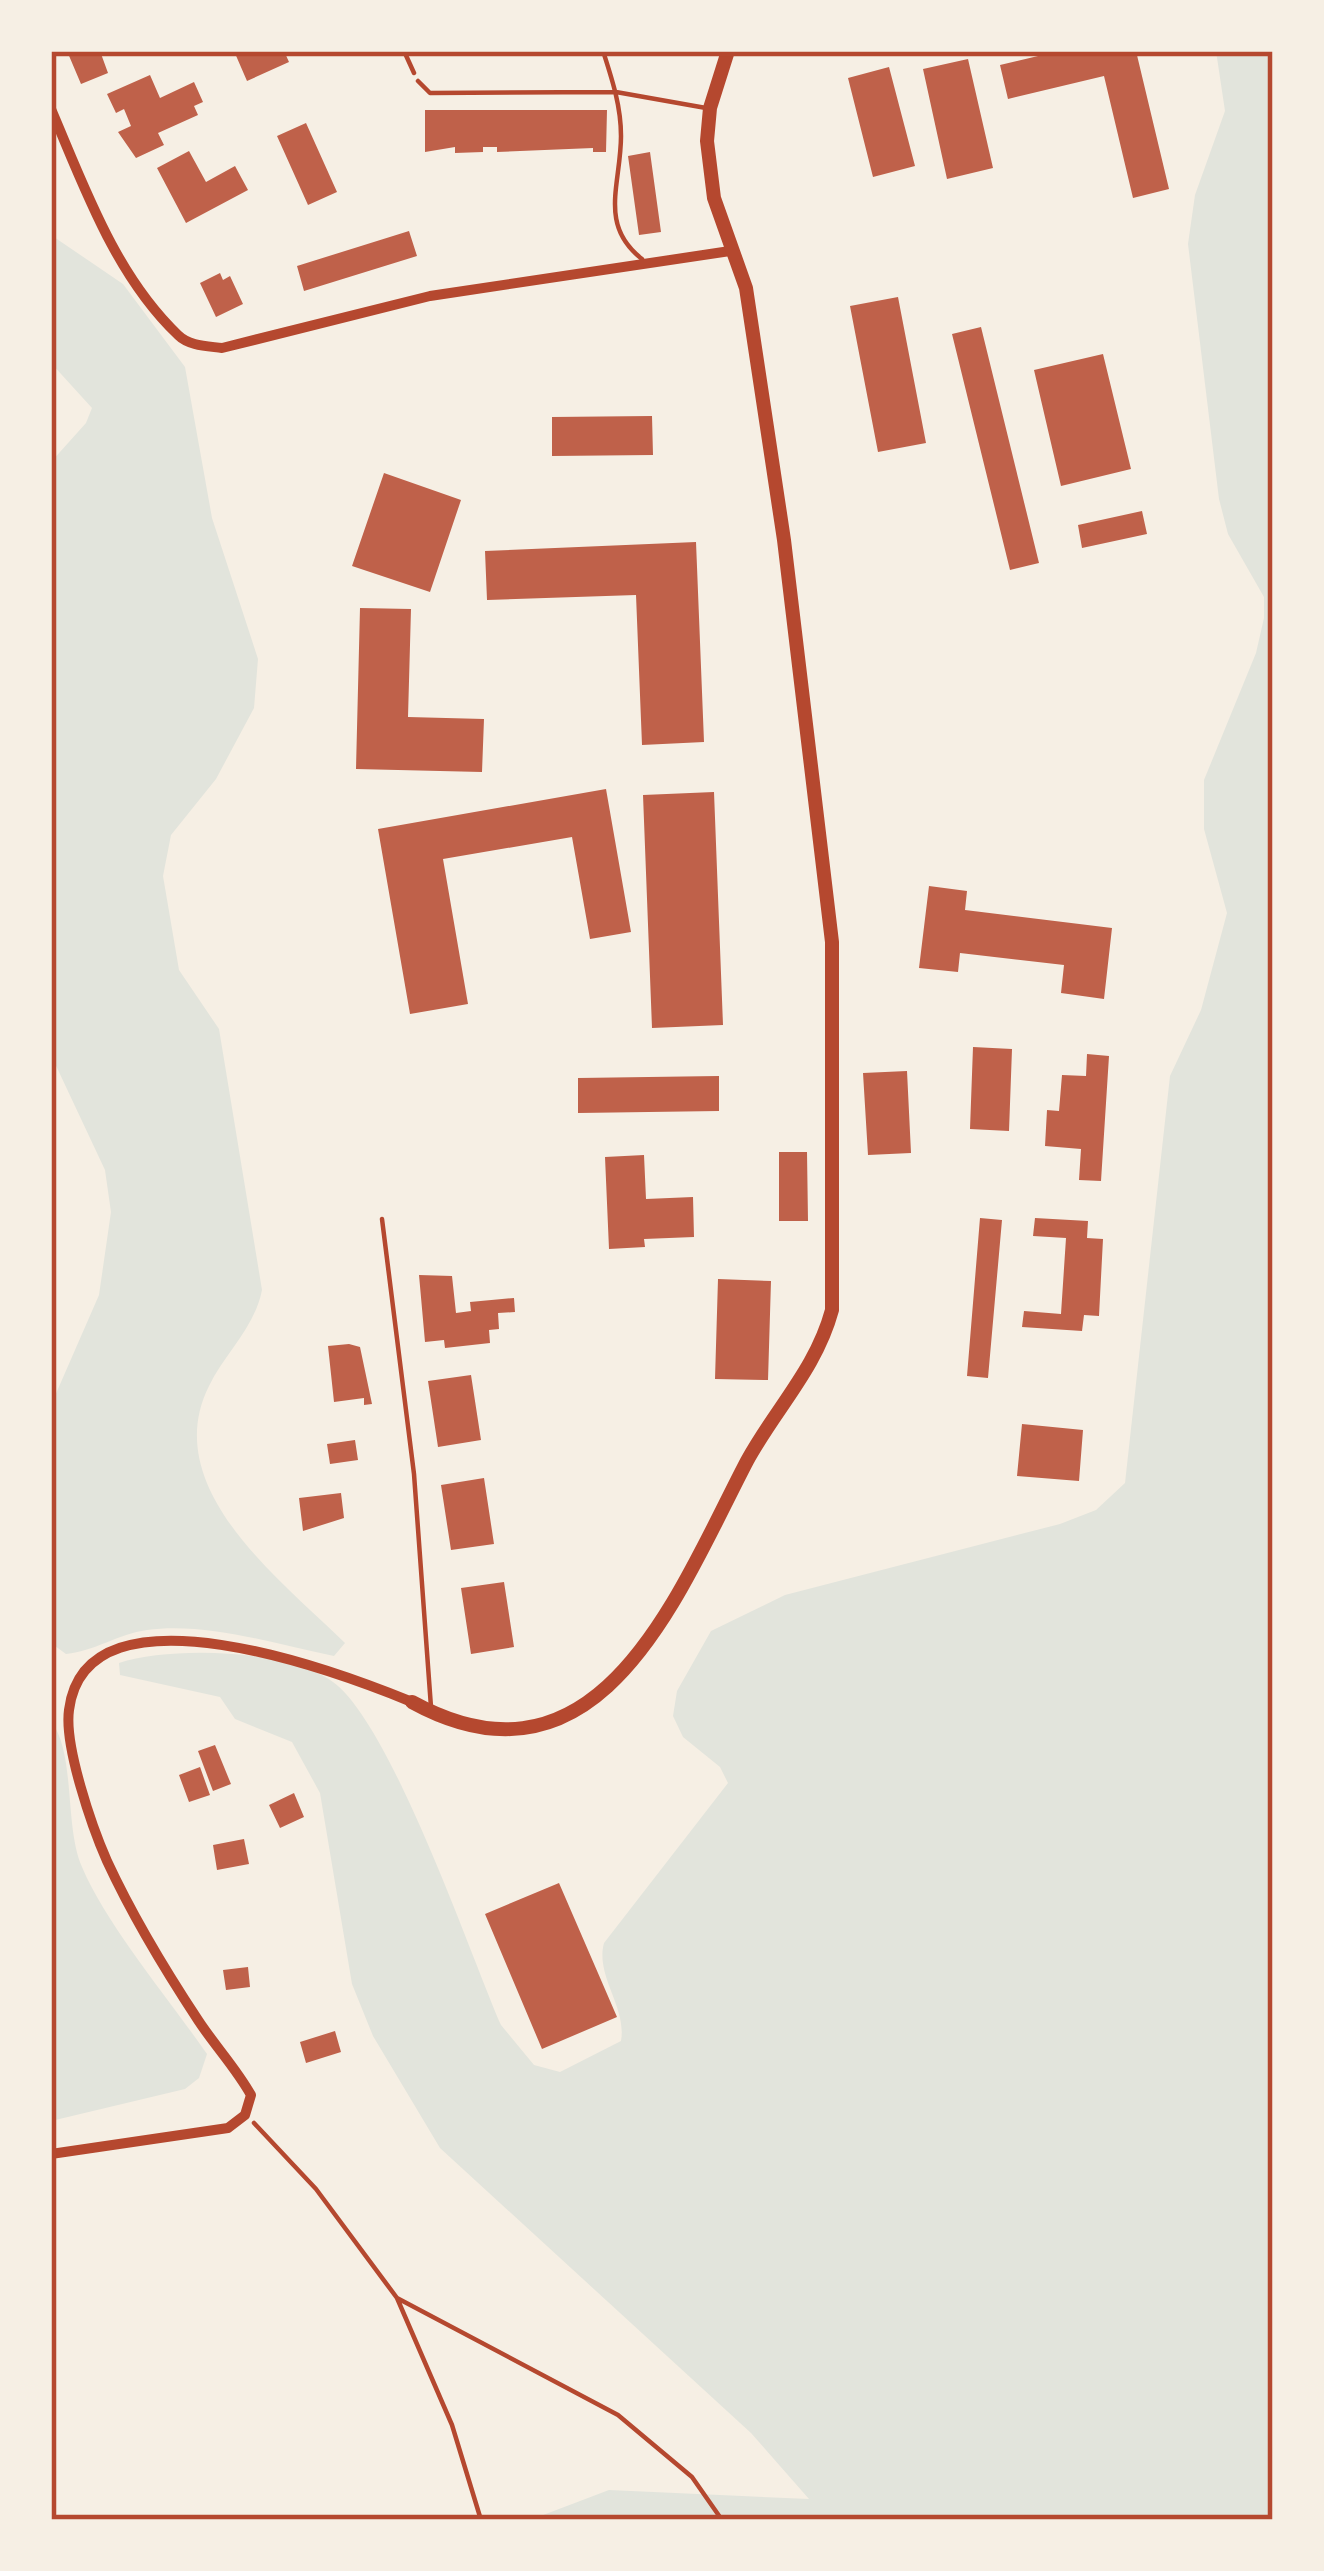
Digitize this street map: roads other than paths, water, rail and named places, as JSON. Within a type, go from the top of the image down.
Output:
[{"type":"street","points":[[51,2154],[228,2128],[245,2115],[251,2095],[176,1984],[106,1858],[69,1733],[68,1708],[80,1680],[103,1658],[134,1646],[177,1642],[259,1648],[321,1664],[475,1728],[518,1730],[591,1703],[621,1678],[681,1588],[777,1411],[812,1367],[832,1310],[832,942],[780,517],[746,287],[714,198],[707,142],[710,108],[728,51]]},
{"type":"street","points":[[51,109],[107,240],[180,339],[201,346],[222,348],[430,296],[730,250]]},
{"type":"lane","points":[[604,51],[616,92],[621,136],[614,224],[624,245],[644,261]]},
{"type":"lane","points":[[418,81],[430,93],[616,92],[710,108]]},
{"type":"lane","points":[[382,1220],[414,1474],[431,1713]]}]
